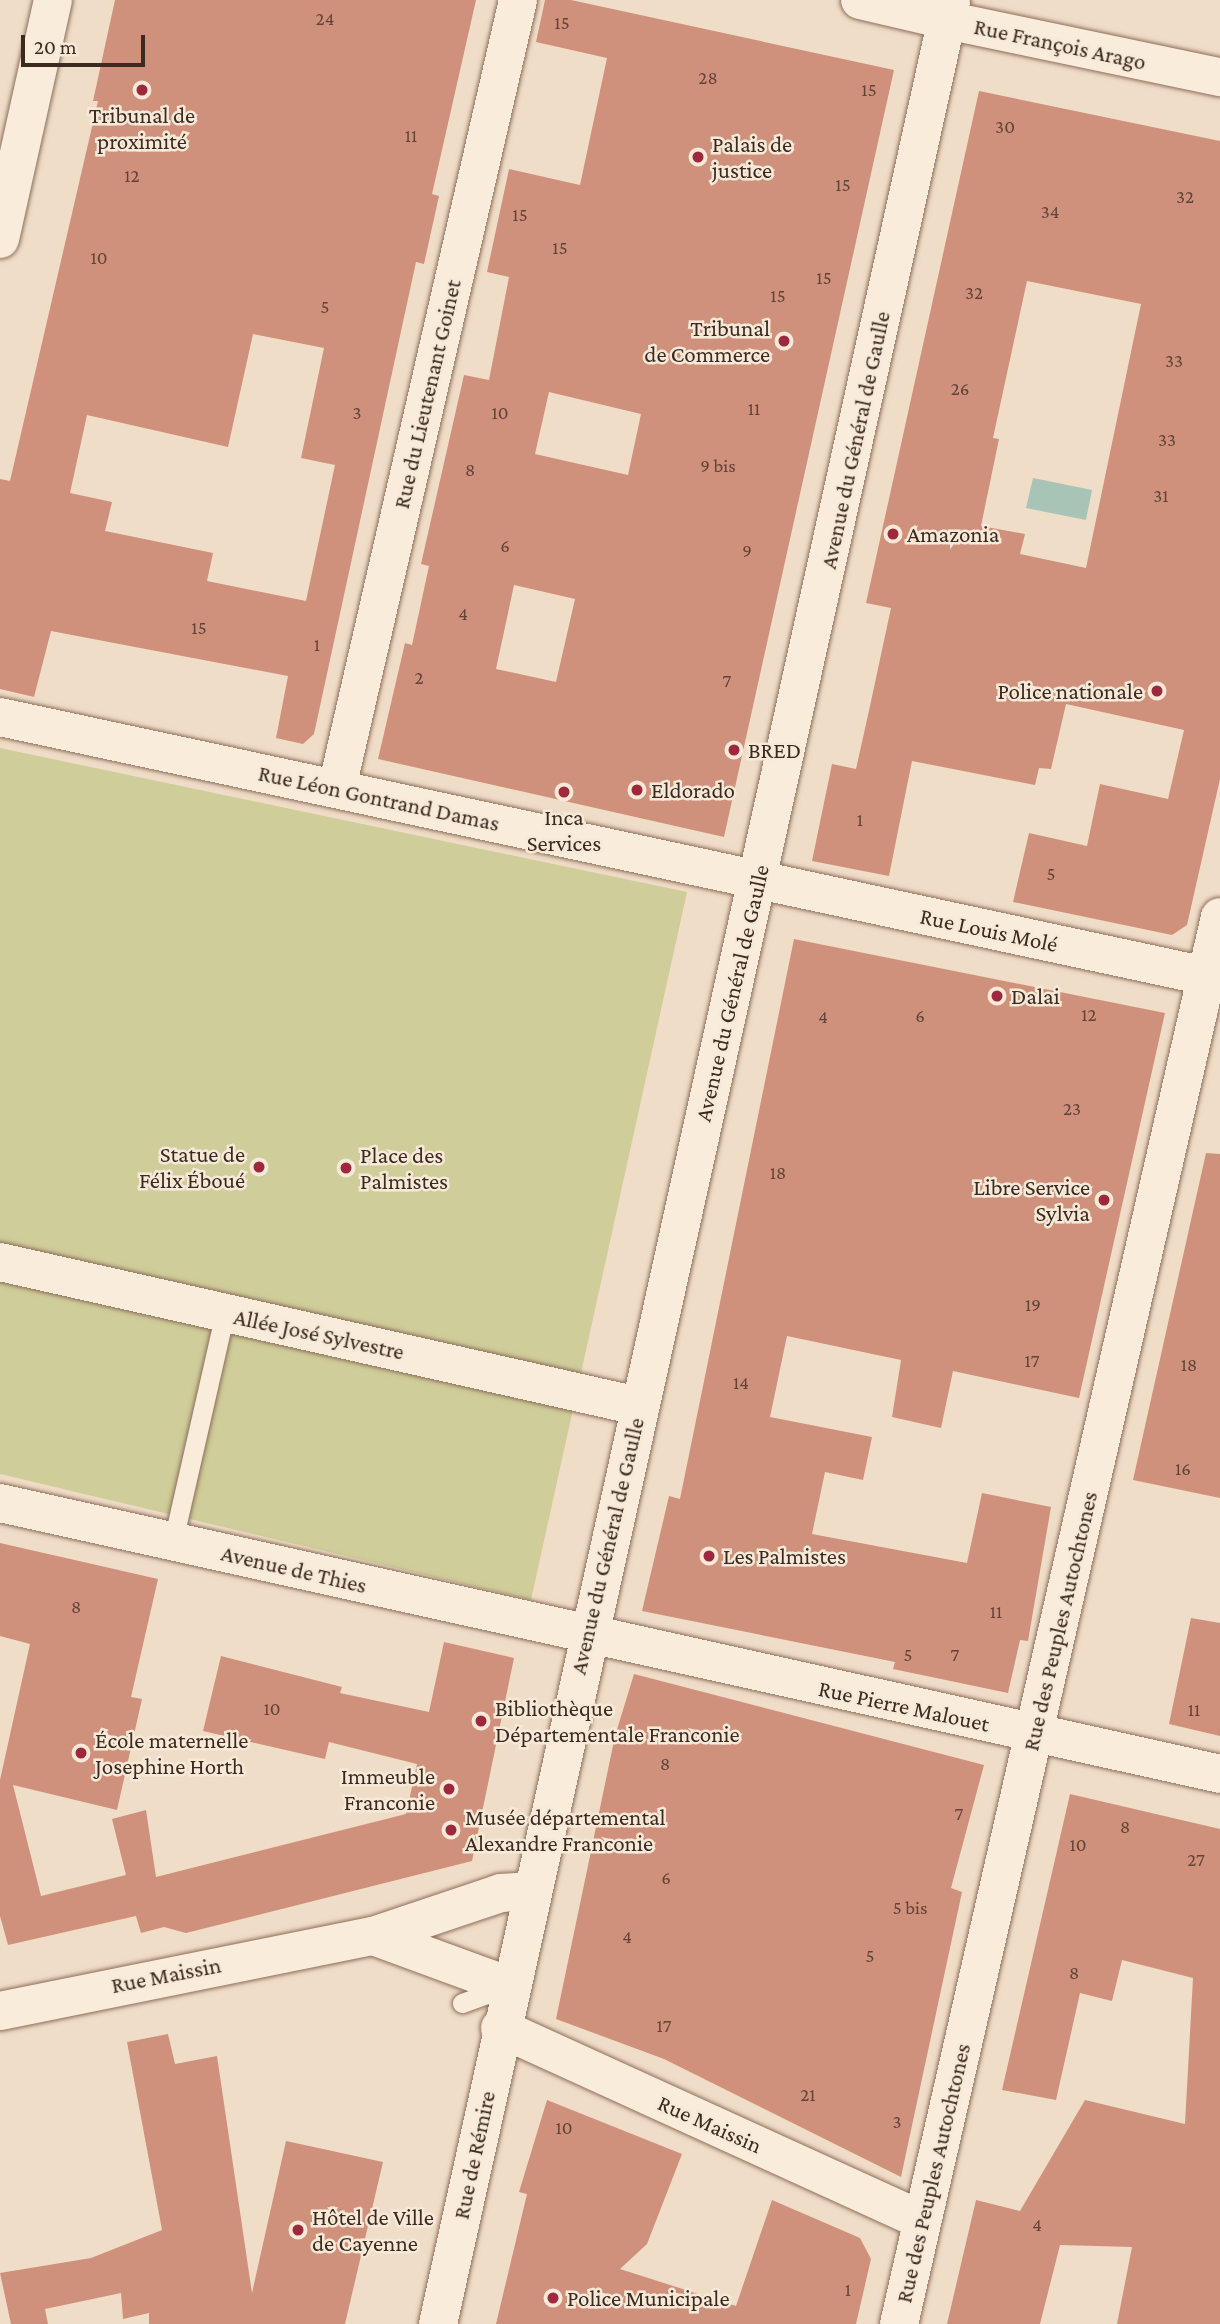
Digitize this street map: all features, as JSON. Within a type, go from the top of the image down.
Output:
[{"type":"street","points":[[0,239],[52,0]]},
{"type":"street","name":"Rue du Lieutenant Goinet","points":[[337,788],[517,0]]},
{"type":"street","name":"Rue François Arago","points":[[860,0],[948,10],[1220,77]]},
{"type":"street","name":"Avenue du Général de Gaulle","points":[[510,1986],[638,1406],[758,883],[948,10]]},
{"type":"street","name":"Rue Léon Gontrand Damas","points":[[0,717],[337,788],[758,883]]},
{"type":"street","name":"Rue Louis Molé","points":[[758,883],[1213,978]]},
{"type":"street","name":"Rue des Peuples Autochtones","points":[[899,2324],[921,2220],[1213,978],[1220,917]]},
{"type":"street","name":"Allée José Sylvestre","points":[[0,1262],[638,1406]]},
{"type":"street","name":"Avenue de Thies","points":[[0,1503],[588,1636]]},
{"type":"street","name":"Rue Pierre Malouet","points":[[588,1636],[1220,1774]]},
{"type":"street","name":"Rue Maissin","points":[[0,2011],[373,1936],[501,1894],[532,1891]]},
{"type":"street","points":[[373,1936],[510,1986]]},
{"type":"street","name":"Rue de Rémire","points":[[438,2324],[510,1986]]},
{"type":"street","name":"Rue Maissin","points":[[500,2028],[921,2220]]},
{"type":"lane","points":[[173,1541],[225,1313]]},
{"type":"lane","points":[[462,2003],[510,1986]]},
{"type":"shaded area","points":[[1033,478],[1092,490],[1086,520],[1026,508]]},
{"type":"shaded area","name":"Place des Palmistes","points":[[0,748],[687,892],[531,1600],[0,1474]]},
{"type":"building","points":[[115,0],[476,0],[432,194],[439,196],[424,264],[416,262],[314,734],[303,744],[276,738],[288,676],[51,631],[34,697],[0,689],[0,479],[10,481],[98,101],[93,101]],"holes":[[[253,334],[324,348],[301,458],[335,465],[306,601],[207,581],[213,553],[105,531],[112,502],[70,493],[87,415],[228,447]]]},
{"type":"building","points":[[545,0],[571,0],[894,70],[724,837],[378,759],[405,643],[412,645],[429,566],[421,564],[464,375],[489,380],[509,277],[487,272],[509,169],[580,185],[607,58],[536,42]],"holes":[[[549,392],[641,414],[628,475],[535,454]],[[514,585],[575,599],[556,682],[496,669]]]},
{"type":"building","points":[[979,91],[1220,141],[1220,779],[1187,925],[1172,935],[1013,902],[1029,833],[1087,846],[1100,784],[1168,799],[1184,730],[1066,704],[1051,769],[1039,768],[1035,785],[912,761],[889,876],[812,861],[832,764],[856,769],[891,608],[866,603]],"holes":[[[1027,281],[1141,304],[1086,568],[1020,554],[1025,534],[981,526],[999,439],[993,438]]]},
{"type":"building","points":[[794,939],[1165,1013],[1079,1398],[953,1371],[941,1428],[892,1417],[901,1360],[787,1336],[770,1417],[872,1437],[863,1480],[825,1472],[812,1534],[967,1563],[982,1493],[1051,1507],[1028,1641],[1020,1640],[1008,1693],[893,1669],[895,1662],[642,1611],[669,1496],[680,1499]]},
{"type":"building","points":[[1206,1153],[1220,1154],[1220,1498],[1133,1480]]},
{"type":"building","points":[[0,1543],[158,1579],[131,1697],[142,1699],[117,1810],[13,1785],[41,1896],[126,1875],[112,1819],[146,1810],[156,1877],[406,1814],[417,1764],[329,1742],[325,1759],[203,1731],[221,1656],[342,1687],[340,1693],[429,1712],[444,1642],[514,1658],[472,1861],[186,1933],[164,1927],[141,1933],[136,1916],[8,1945],[0,1916],[0,1780],[30,1644],[0,1636]]},
{"type":"building","points":[[1191,1618],[1220,1623],[1220,1736],[1169,1724]]},
{"type":"building","points":[[634,1674],[984,1765],[951,1888],[962,1892],[901,2177],[664,2059],[556,2019],[615,1736]]},
{"type":"building","points":[[1070,1794],[1220,1829],[1220,2324],[1117,2324],[1132,2247],[1060,2245],[1040,2324],[947,2324],[976,2200],[1020,2211],[1085,2100],[1185,2124],[1193,1978],[1122,1960],[1112,2001],[1080,1993],[1056,2100],[1002,2090]]},
{"type":"building","points":[[168,2034],[175,2064],[217,2056],[252,2293],[286,2141],[383,2162],[345,2324],[149,2324],[149,2313],[123,2319],[121,2293],[45,2309],[48,2324],[11,2324],[0,2273],[91,2258],[162,2230],[127,2042]]},
{"type":"building","points":[[547,2100],[682,2154],[647,2244],[620,2269],[736,2306],[772,2200],[860,2238],[871,2259],[856,2324],[496,2324],[527,2194],[519,2192]]},
{"type":"place","name":"Tribunal de proximité","points":[[142,90]]},
{"type":"place","name":"Palais de justice","points":[[698,157]]},
{"type":"place","name":"Tribunal de Commerce","points":[[784,341]]},
{"type":"place","name":"Amazonia","points":[[893,534]]},
{"type":"place","name":"Police nationale","points":[[1157,691]]},
{"type":"place","name":"BRED","points":[[734,750]]},
{"type":"place","name":"Eldorado","points":[[637,790]]},
{"type":"place","name":"Inca Services","points":[[564,792]]},
{"type":"place","name":"Dalai","points":[[997,996]]},
{"type":"place","name":"Statue de Félix Éboué","points":[[259,1167]]},
{"type":"place","name":"Place des Palmistes","points":[[346,1168]]},
{"type":"place","name":"Libre Service Sylvia","points":[[1104,1200]]},
{"type":"place","name":"Les Palmistes","points":[[709,1556]]},
{"type":"place","name":"Bibliothèque Départementale Franconie","points":[[481,1721]]},
{"type":"place","name":"École maternelle Josephine Horth","points":[[81,1753]]},
{"type":"place","name":"Immeuble Franconie","points":[[449,1789]]},
{"type":"place","name":"Musée départemental Alexandre Franconie","points":[[451,1830]]},
{"type":"place","name":"Hôtel de Ville de Cayenne","points":[[298,2230]]},
{"type":"place","name":"Police Municipale","points":[[553,2298]]}]
